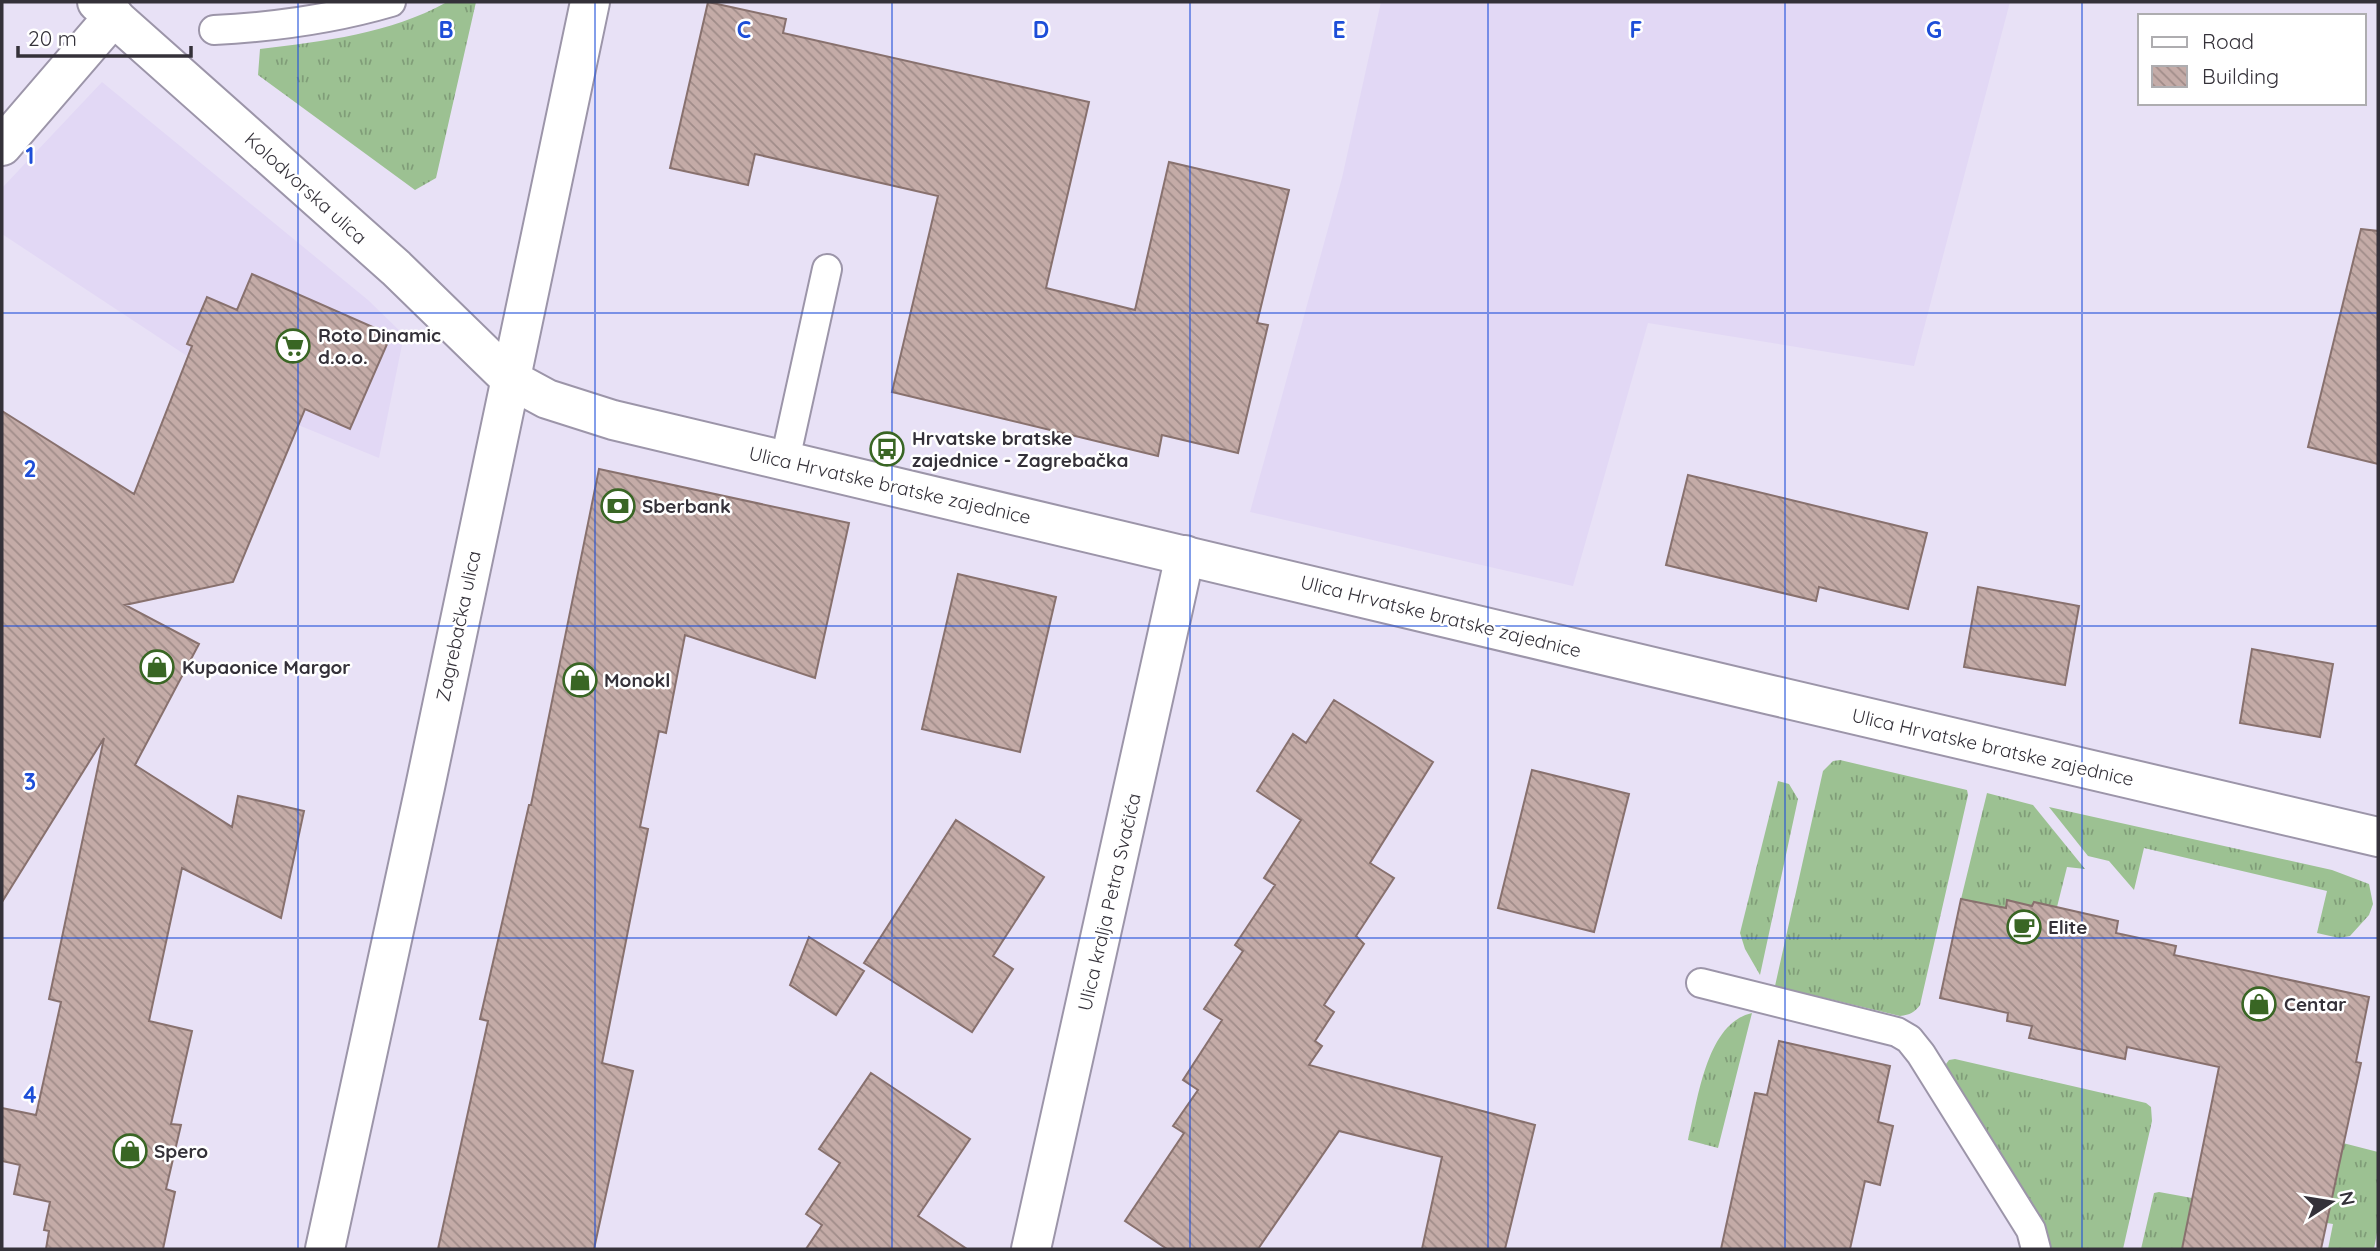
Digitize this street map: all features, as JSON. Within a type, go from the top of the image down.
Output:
[{"type":"street","name":"Zagrebačka ulica","points":[[325,1249],[590,2]]},
{"type":"street","name":"Kolodvorska ulica","points":[[106,9],[430,299],[510,379]]},
{"type":"street","points":[[2,146],[106,9]]},
{"type":"street","name":"Ulica Hrvatske bratske zajednice","points":[[510,379],[547,399],[591,414],[2378,836]]},
{"type":"street","name":"Ulica kralja Petra Svačića","points":[[1031,1249],[1185,555]]},
{"type":"lane","points":[[214,30],[272,27],[352,13],[391,2]]},
{"type":"lane","points":[[785,460],[827,269]]},
{"type":"lane","points":[[1701,983],[1897,1032],[1909,1039],[2031,1230],[2036,1249]]},
{"type":"shaded area","points":[[1381,2],[2010,2],[1914,366],[1648,323],[1573,586],[1250,512],[1342,178]]},
{"type":"shaded area","points":[[102,82],[368,300],[404,335],[379,458],[281,418],[2,234],[2,188]]},
{"type":"green space","points":[[447,2],[476,2],[436,178],[415,190],[258,75],[260,49],[379,29],[425,13]]},
{"type":"green space","points":[[1840,760],[1967,790],[1920,1005],[1907,1015],[1900,1016],[1775,986],[1823,771],[1833,761]]},
{"type":"green space","points":[[1778,781],[1789,784],[1798,799],[1760,975],[1745,949],[1740,933]]},
{"type":"green space","points":[[1987,793],[2033,805],[2085,869],[2067,867],[2057,907],[2034,902],[2032,906],[2007,900],[2006,908],[1961,899]]},
{"type":"green space","points":[[2049,807],[2332,870],[2369,884],[2373,904],[2369,915],[2350,936],[2339,938],[2317,933],[2327,891],[2144,848],[2134,890],[2109,861],[2088,856]]},
{"type":"green space","points":[[1752,1013],[1718,1148],[1688,1140],[1706,1066],[1714,1047],[1736,1020]]},
{"type":"green space","points":[[1955,1059],[2146,1103],[2151,1107],[2152,1121],[2123,1249],[2047,1249],[2036,1211],[1948,1069],[1946,1064]]},
{"type":"green space","points":[[2343,1143],[2378,1152],[2378,1227],[2374,1249],[2328,1249],[2333,1224],[2321,1222]]},
{"type":"green space","points":[[2154,1193],[2192,1198],[2182,1249],[2141,1249]]},
{"type":"building","points":[[708,2],[786,19],[783,33],[1089,102],[1046,288],[1135,310],[1169,162],[1289,190],[1257,323],[1268,325],[1238,453],[1162,435],[1158,456],[892,392],[938,196],[755,154],[748,185],[670,168]]},
{"type":"building","points":[[2361,229],[2378,231],[2378,464],[2308,447]]},
{"type":"building","points":[[252,274],[391,335],[350,429],[305,409],[233,582],[125,605],[199,644],[135,765],[232,827],[238,796],[304,811],[281,918],[182,868],[149,1021],[192,1031],[171,1124],[181,1125],[166,1189],[175,1192],[163,1249],[46,1249],[49,1231],[44,1230],[50,1202],[14,1194],[20,1165],[2,1161],[2,1108],[36,1115],[61,1002],[49,999],[104,738],[2,902],[2,411],[134,494],[192,346],[187,344],[207,297],[237,310]]},
{"type":"building","points":[[599,469],[849,523],[815,678],[685,635],[666,733],[659,731],[640,827],[648,829],[602,1063],[633,1071],[594,1249],[438,1249],[488,1021],[480,1019],[531,805]]},
{"type":"building","points":[[1688,475],[1927,533],[1908,609],[1819,587],[1816,601],[1666,565]]},
{"type":"building","points":[[958,574],[1056,597],[1020,752],[922,729]]},
{"type":"building","points":[[1978,587],[2079,606],[2065,685],[1964,667]]},
{"type":"building","points":[[2252,649],[2333,664],[2320,737],[2240,723]]},
{"type":"building","points":[[1334,700],[1433,762],[1370,863],[1394,878],[1356,936],[1364,944],[1324,1005],[1334,1012],[1315,1041],[1322,1046],[1309,1065],[1535,1125],[1505,1249],[1422,1249],[1442,1157],[1339,1131],[1258,1249],[1167,1249],[1125,1221],[1184,1133],[1173,1126],[1198,1090],[1183,1080],[1222,1020],[1204,1009],[1243,951],[1235,945],[1275,885],[1264,878],[1301,820],[1257,791],[1293,734],[1306,743]]},
{"type":"building","points":[[1532,770],[1629,794],[1594,932],[1498,908]]},
{"type":"building","points":[[956,820],[1044,877],[993,956],[1013,969],[972,1032],[864,963]]},
{"type":"building","points":[[1961,899],[2006,908],[2007,900],[2032,906],[2034,902],[2118,921],[2116,933],[2176,946],[2174,955],[2369,997],[2356,1062],[2361,1063],[2321,1249],[2182,1249],[2219,1067],[2127,1047],[2125,1059],[2029,1038],[2032,1026],[2007,1021],[2008,1013],[1940,998]]},
{"type":"building","points":[[809,937],[864,971],[836,1015],[790,985]]},
{"type":"building","points":[[1779,1041],[1890,1066],[1878,1122],[1893,1126],[1880,1185],[1865,1181],[1850,1249],[1721,1249],[1755,1093],[1767,1095]]},
{"type":"building","points":[[871,1073],[970,1139],[918,1216],[967,1249],[806,1249],[822,1225],[806,1214],[840,1163],[819,1149]]},
{"type":"place","name":"Roto Dinamic d.o.o.","points":[[293,346]]},
{"type":"place","name":"Hrvatske bratske zajednice - Zagrebačka","points":[[887,449]]},
{"type":"place","name":"Sberbank","points":[[618,506]]},
{"type":"place","name":"Kupaonice Margor","points":[[157,667]]},
{"type":"place","name":"Monokl","points":[[580,680]]},
{"type":"place","name":"Elite","points":[[2024,927]]},
{"type":"place","name":"Centar","points":[[2259,1004]]},
{"type":"place","name":"Spero","points":[[130,1151]]}]
